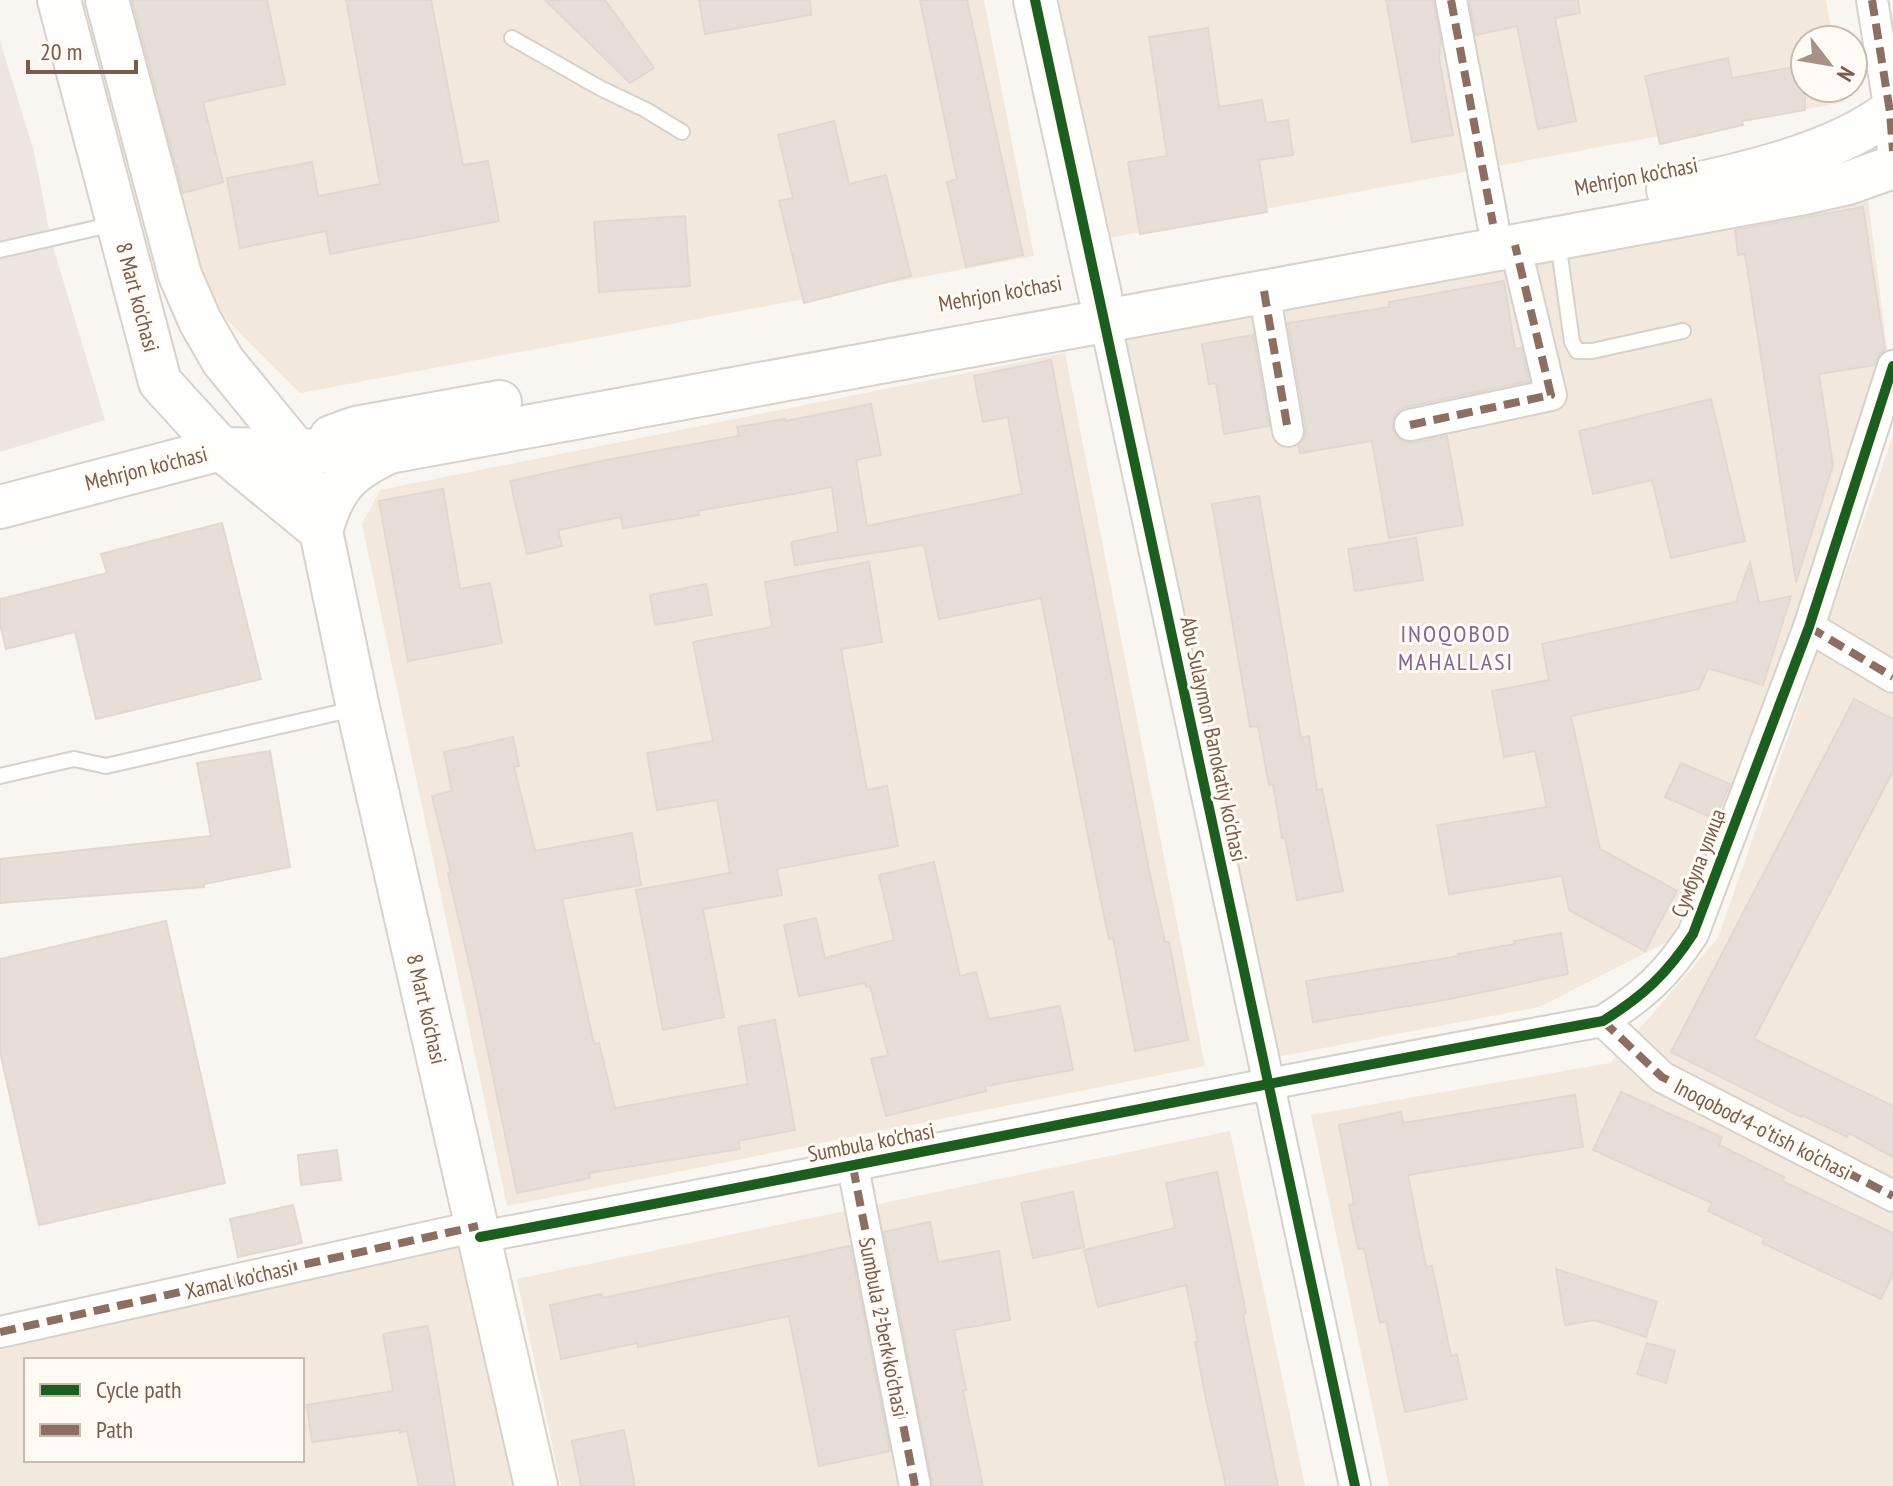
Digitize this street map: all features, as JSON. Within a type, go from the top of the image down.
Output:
[{"type":"main road","name":"8 Mart ko'chasi","points":[[59,0],[160,382],[221,449],[321,531]]},
{"type":"main road","name":"8 Mart ko'chasi","points":[[107,0],[180,275],[200,321],[223,361],[295,449],[321,531],[358,708],[536,1486]]},
{"type":"main road","name":"Abu Sulaymon Banokatiy ko'chasi","points":[[1035,0],[1103,308]]},
{"type":"main road","name":"Mehrjon ko'chasi","points":[[295,449],[356,428],[1103,308],[1264,291],[1715,180],[1813,152],[1851,135],[1892,122]]},
{"type":"main road","name":"Mehrjon ko'chasi","points":[[0,507],[221,449],[389,452],[1103,308],[1504,234],[1557,238],[1804,193],[1848,183],[1893,167]]},
{"type":"main road","points":[[119,475],[154,448],[164,436],[167,410],[160,382]]},
{"type":"main road","points":[[321,531],[329,502],[344,480],[366,463],[389,452]]},
{"type":"street","points":[[1410,425],[1551,395],[1504,234],[1451,0]]},
{"type":"street","points":[[1872,0],[1892,122]]},
{"type":"street","points":[[1264,291],[1288,431]]},
{"type":"street","name":"Abu Sulaymon Banokatiy ko'chasi","points":[[1103,308],[1355,1486]]},
{"type":"street","name":"Сумбула улица","points":[[1269,1082],[1603,1021],[1637,1000],[1661,978],[1693,934],[1809,627],[1893,366]]},
{"type":"street","points":[[1809,627],[1893,677]]},
{"type":"street","name":"Inoqobod 4-o'tish ko'chasi","points":[[1603,1021],[1662,1077],[1893,1196]]},
{"type":"street","name":"Sumbula ko'chasi","points":[[479,1231],[853,1167],[1269,1082]]},
{"type":"street","name":"Sumbula 2-berk ko'chasi","points":[[853,1167],[915,1486]]},
{"type":"street","name":"Xamal ko'chasi","points":[[0,1332],[479,1231]]},
{"type":"lane","points":[[512,38],[682,132]]},
{"type":"lane","points":[[0,250],[118,223]]},
{"type":"lane","points":[[1557,238],[1572,342],[1577,351],[1592,351],[1683,331]]},
{"type":"lane","points":[[0,776],[74,759],[106,766],[358,708]]},
{"type":"shaded area","points":[[126,0],[984,0],[1034,256],[300,393],[218,311],[195,272]]},
{"type":"shaded area","points":[[1049,0],[1826,0],[1830,24],[1789,24],[1789,104],[1833,104],[1097,240]]},
{"type":"shaded area","points":[[0,41],[34,152],[51,240],[105,420],[0,452]]},
{"type":"shaded area","points":[[1867,192],[1889,363],[1775,688],[1671,940],[1539,1007],[1271,1058],[1124,337]]},
{"type":"shaded area","points":[[1065,353],[1205,1066],[507,1206],[362,524],[380,490]]},
{"type":"shaded area","points":[[1893,436],[1893,1486],[1389,1486],[1311,1115],[1610,1063],[1718,938]]},
{"type":"shaded area","points":[[1230,1131],[1305,1486],[561,1486],[517,1279]]},
{"type":"shaded area","points":[[478,1226],[536,1486],[0,1486],[0,1332]]},
{"type":"building","points":[[132,0],[267,0],[285,84],[203,102],[223,182],[183,193]]},
{"type":"building","points":[[346,0],[431,0],[463,165],[488,161],[499,221],[330,254],[326,231],[240,248],[227,178],[312,162],[318,196],[380,184]]},
{"type":"building","points":[[545,0],[605,0],[654,68],[630,83]]},
{"type":"building","points":[[699,0],[810,0],[811,15],[705,34]]},
{"type":"building","points":[[920,0],[967,0],[1023,255],[966,267],[947,182],[957,179]]},
{"type":"building","points":[[1386,0],[1433,0],[1441,42],[1439,58],[1453,135],[1412,142]]},
{"type":"building","points":[[1469,0],[1578,0],[1580,13],[1555,18],[1576,121],[1538,129],[1517,26],[1476,35]]},
{"type":"building","points":[[1208,28],[1219,107],[1262,100],[1266,123],[1288,120],[1293,155],[1259,160],[1267,212],[1140,234],[1128,162],[1167,156],[1149,37]]},
{"type":"building","points":[[1728,58],[1732,78],[1789,68],[1789,104],[1805,104],[1805,110],[1742,121],[1743,125],[1660,144],[1645,76]]},
{"type":"building","points":[[834,121],[849,184],[886,175],[911,276],[804,303],[779,201],[793,198],[778,135]]},
{"type":"building","points":[[1863,207],[1885,350],[1874,365],[1819,374],[1833,465],[1796,582],[1745,254],[1738,255],[1735,230]]},
{"type":"building","points":[[685,216],[690,286],[599,292],[594,222]]},
{"type":"building","points":[[1504,281],[1515,349],[1521,348],[1529,381],[1406,407],[1397,412],[1393,429],[1397,438],[1404,442],[1447,436],[1463,525],[1389,538],[1372,441],[1300,453],[1298,445],[1305,438],[1306,428],[1288,323],[1389,307],[1389,302]]},
{"type":"building","points":[[1253,335],[1269,426],[1224,434],[1216,383],[1209,384],[1202,344]]},
{"type":"building","points":[[1051,360],[1150,875],[1165,942],[1169,942],[1188,1040],[1135,1051],[1113,938],[1109,939],[1101,901],[1041,598],[939,619],[924,545],[795,565],[791,542],[838,532],[832,487],[623,528],[621,517],[558,530],[562,546],[527,554],[510,481],[739,436],[737,427],[871,404],[881,455],[856,460],[867,526],[1022,494],[1008,417],[983,422],[974,376]]},
{"type":"building","points":[[1711,399],[1745,541],[1671,558],[1652,480],[1593,494],[1579,431]]},
{"type":"building","points":[[443,489],[460,589],[490,583],[502,643],[408,661],[379,501]]},
{"type":"building","points":[[1259,496],[1301,738],[1309,736],[1317,790],[1322,789],[1343,891],[1297,900],[1258,726],[1250,727],[1212,504]]},
{"type":"building","points":[[222,523],[261,679],[96,719],[75,632],[6,649],[0,624],[0,599],[107,573],[101,554]]},
{"type":"building","points":[[1416,538],[1423,580],[1355,591],[1348,549]]},
{"type":"building","points":[[869,562],[882,642],[841,649],[867,790],[887,786],[898,846],[777,869],[782,895],[703,909],[724,1017],[663,1030],[636,890],[730,873],[717,800],[657,810],[647,753],[713,741],[693,642],[772,627],[765,582]]},
{"type":"building","points":[[1750,562],[1759,603],[1791,596],[1763,685],[1708,668],[1699,689],[1571,716],[1600,849],[1677,891],[1645,951],[1569,910],[1562,876],[1449,894],[1437,825],[1547,807],[1535,751],[1504,757],[1492,691],[1549,680],[1542,644],[1736,602]]},
{"type":"building","points":[[706,584],[712,615],[655,625],[650,595]]},
{"type":"building","points":[[1854,699],[1893,719],[1893,771],[1754,1039],[1893,1106],[1893,1157],[1849,1133],[1847,1137],[1801,1117],[1671,1052]]},
{"type":"building","points":[[513,737],[519,766],[514,767],[535,851],[632,833],[641,885],[562,899],[594,1044],[599,1043],[615,1108],[748,1084],[738,1027],[775,1020],[795,1130],[738,1141],[740,1149],[589,1173],[590,1178],[517,1193],[448,873],[451,872],[432,796],[452,791],[444,752]]},
{"type":"building","points":[[270,751],[290,867],[204,884],[204,887],[0,903],[0,859],[211,836],[197,763]]},
{"type":"building","points":[[1681,763],[1730,784],[1715,819],[1665,797]]},
{"type":"building","points":[[934,862],[960,976],[976,972],[989,1019],[1060,1006],[1073,1070],[985,1086],[986,1091],[886,1116],[871,1059],[888,1055],[870,986],[866,987],[865,983],[799,996],[784,925],[816,918],[825,958],[894,940],[879,875]]},
{"type":"building","points":[[166,921],[225,1183],[39,1225],[0,1052],[0,959]]},
{"type":"building","points":[[1561,933],[1568,974],[1450,999],[1313,1022],[1306,981],[1459,956],[1515,944],[1514,941]]},
{"type":"building","points":[[1621,1092],[1722,1137],[1719,1145],[1784,1177],[1782,1181],[1893,1233],[1893,1274],[1881,1299],[1762,1243],[1765,1238],[1708,1211],[1712,1203],[1593,1150]]},
{"type":"building","points":[[1575,1095],[1583,1147],[1408,1175],[1426,1267],[1432,1266],[1451,1356],[1457,1355],[1467,1399],[1405,1412],[1386,1321],[1380,1323],[1364,1248],[1358,1249],[1349,1205],[1354,1204],[1339,1125],[1401,1112],[1403,1123]]},
{"type":"building","points":[[337,1150],[341,1180],[301,1185],[298,1155]]},
{"type":"building","points":[[1217,1172],[1278,1486],[1226,1486],[1207,1404],[1186,1285],[1098,1307],[1084,1250],[1175,1228],[1166,1183]]},
{"type":"building","points":[[1073,1192],[1084,1247],[1033,1258],[1021,1203]]},
{"type":"building","points":[[293,1205],[302,1243],[238,1257],[230,1219]]},
{"type":"building","points":[[930,1222],[938,1262],[999,1251],[1010,1320],[954,1330],[983,1486],[933,1486],[884,1232]]},
{"type":"building","points":[[850,1246],[890,1451],[819,1466],[789,1316],[638,1347],[637,1343],[561,1359],[550,1305],[601,1294],[602,1298]]},
{"type":"building","points":[[1556,1269],[1657,1302],[1646,1337],[1595,1320],[1565,1325]]},
{"type":"building","points":[[428,1326],[455,1486],[419,1486],[407,1431],[312,1442],[307,1405],[393,1391],[383,1334]]},
{"type":"building","points":[[1647,1343],[1675,1351],[1666,1383],[1637,1374]]},
{"type":"building","points":[[624,1430],[635,1486],[581,1486],[572,1441]]},
{"type":"marked path","points":[[1451,0],[1493,224]]},
{"type":"marked path","points":[[1872,0],[1890,112],[1893,151]]},
{"type":"marked path","points":[[1410,425],[1551,395],[1515,245]]},
{"type":"marked path","points":[[1264,291],[1288,431]]},
{"type":"marked path","points":[[1809,627],[1893,677]]},
{"type":"marked path","points":[[1603,1021],[1662,1077],[1893,1196]]},
{"type":"marked path","points":[[853,1167],[915,1486]]},
{"type":"marked path","points":[[0,1332],[478,1226]]},
{"type":"cycle path","points":[[1035,0],[1355,1486]]},
{"type":"cycle path","points":[[480,1237],[1603,1021],[1653,983],[1693,934],[1809,627],[1893,366]]},
{"type":"district","name":"INOQOBOD MAHALLASI","points":[[1456,647]]}]
